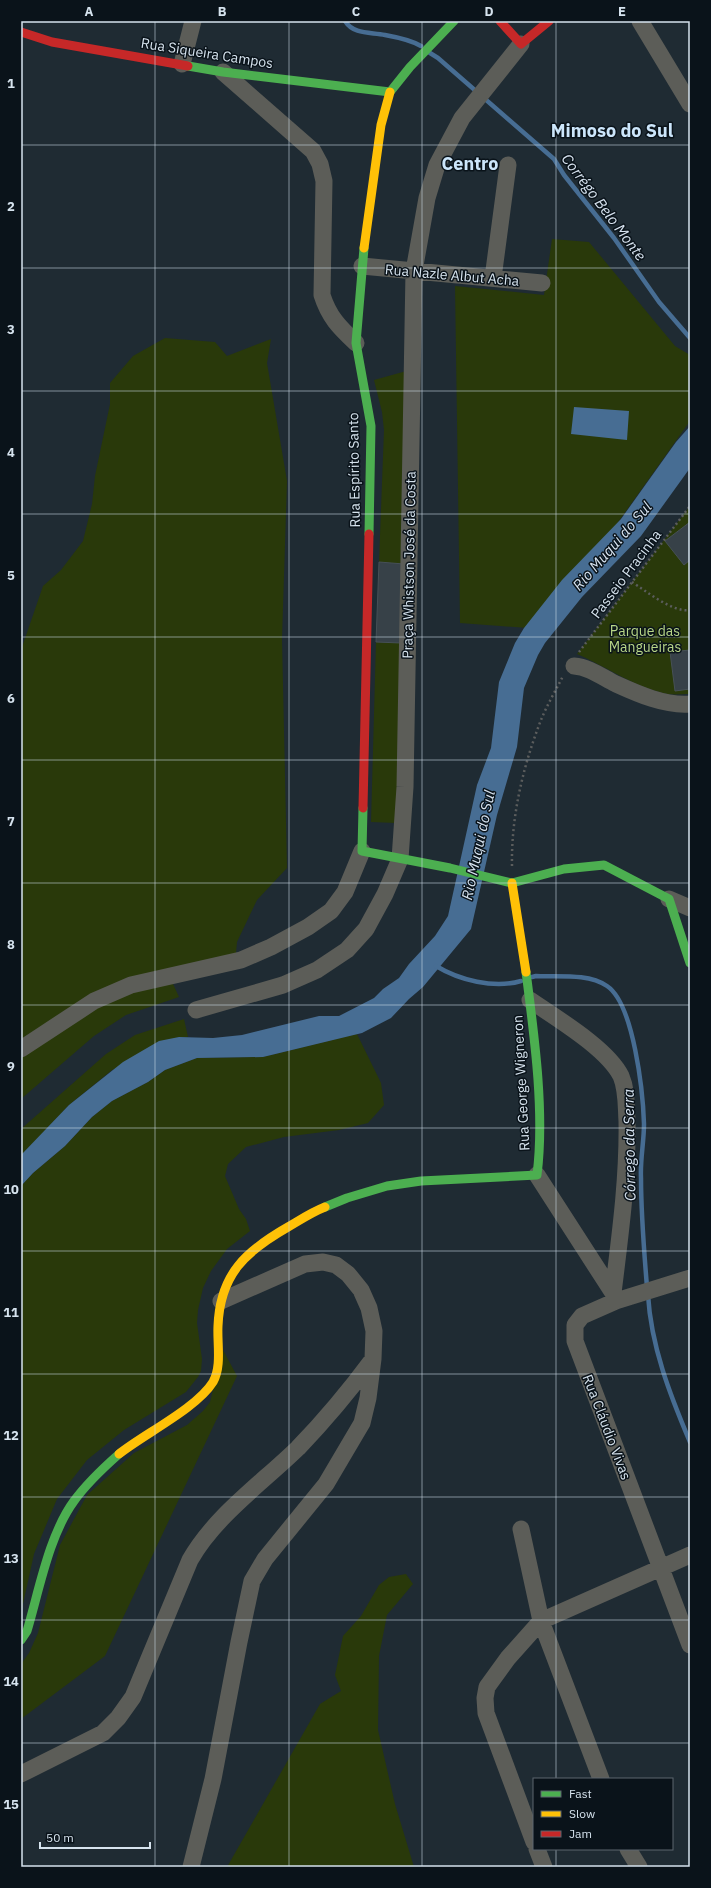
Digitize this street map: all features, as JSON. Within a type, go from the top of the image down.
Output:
[{"type":"main road","name":"Rua Espírito Santo","points":[[362,851],[371,426],[356,343],[362,266],[382,125],[390,92],[410,66],[454,21]]},
{"type":"main road","points":[[500,21],[521,44],[549,21]]},
{"type":"main road","name":"Rua Siqueira Campos","points":[[21,32],[52,42],[223,72],[390,92]]},
{"type":"main road","points":[[362,851],[493,877],[512,883],[564,869],[604,865],[669,899],[690,963]]},
{"type":"main road","name":"Rua George Wigneron","points":[[512,883],[530,994],[540,1131],[540,1157],[537,1175]]},
{"type":"main road","points":[[21,1640],[27,1631],[46,1565],[60,1526],[73,1502],[87,1485],[120,1453],[202,1397],[213,1382],[218,1368],[218,1324],[221,1301],[233,1271],[248,1253],[272,1236],[315,1211],[347,1198],[387,1186],[420,1181],[537,1175]]},
{"type":"street","points":[[182,64],[193,21]]},
{"type":"street","points":[[640,21],[690,104]]},
{"type":"street","name":"Praça Whistson José da Costa","points":[[196,1010],[283,985],[317,970],[347,950],[366,929],[385,894],[400,859],[405,787],[414,271],[427,198],[437,165],[462,118],[521,44]]},
{"type":"street","points":[[223,72],[313,151],[320,164],[324,181],[322,295],[326,308],[333,321],[356,343]]},
{"type":"street","points":[[493,278],[508,165]]},
{"type":"street","name":"Rua Nazle Albut Acha","points":[[362,266],[542,283]]},
{"type":"street","points":[[575,660],[583,666],[617,684],[655,700],[690,704]]},
{"type":"street","points":[[21,1049],[94,1001],[131,986],[241,960],[271,948],[308,927],[330,911],[345,892],[362,851]]},
{"type":"street","points":[[669,899],[690,908]]},
{"type":"street","points":[[530,994],[594,1046],[620,1075],[626,1092],[627,1145],[614,1297]]},
{"type":"street","points":[[537,1175],[614,1297]]},
{"type":"street","points":[[191,1867],[213,1779],[252,1581],[265,1559],[326,1484],[362,1423],[368,1398],[373,1359],[374,1331],[369,1308],[361,1290],[348,1274],[336,1266],[323,1262],[305,1264],[221,1301]]},
{"type":"street","name":"Rua Cláudio Vivas","points":[[690,1278],[634,1296],[614,1297],[582,1316],[575,1325],[575,1341],[690,1645]]},
{"type":"street","points":[[21,1774],[103,1733],[118,1718],[133,1698],[190,1560],[198,1546],[223,1517],[299,1446],[348,1392],[373,1359]]},
{"type":"street","points":[[521,1529],[541,1621],[601,1778]]},
{"type":"street","points":[[533,1839],[486,1713],[485,1698],[487,1687],[508,1658],[541,1621],[690,1555]]},
{"type":"street","points":[[537,1850],[544,1867]]},
{"type":"street","points":[[629,1850],[639,1867]]},
{"type":"path","name":"Passeio Pracinha","points":[[512,883],[511,845],[515,814],[532,746],[541,719],[567,668],[575,660],[690,506]]},
{"type":"path","points":[[632,582],[667,604],[685,611],[690,610]]},
{"type":"green space","points":[[552,239],[589,242],[675,346],[690,355],[690,421],[542,629],[460,623],[455,286],[544,295]]},
{"type":"green space","points":[[165,338],[215,342],[227,356],[271,339],[267,363],[287,481],[282,639],[287,868],[257,900],[237,942],[235,964],[169,975],[179,997],[126,1015],[94,1036],[21,1099],[21,650],[43,586],[61,570],[83,541],[92,504],[95,476],[110,404],[110,383],[133,356]]},
{"type":"green space","points":[[410,370],[404,564],[379,562],[384,430],[382,412],[374,380]]},
{"type":"green space","name":"Parque das Mangueiras","points":[[690,506],[690,694],[668,694],[644,687],[577,654]]},
{"type":"green space","points":[[376,642],[401,643],[396,823],[371,822]]},
{"type":"green space","points":[[184,1019],[188,1037],[179,1037],[112,1070],[69,1105],[21,1156],[21,1129],[106,1054],[135,1035]]},
{"type":"green space","points":[[357,1034],[381,1083],[384,1105],[368,1123],[339,1130],[284,1137],[246,1147],[228,1164],[225,1176],[239,1209],[246,1219],[250,1231],[227,1249],[211,1271],[203,1288],[198,1310],[197,1323],[202,1359],[201,1371],[186,1392],[124,1430],[87,1460],[57,1499],[34,1554],[21,1613],[21,1186],[33,1173],[65,1146],[92,1117],[112,1101],[148,1082],[165,1070],[197,1058],[263,1057]]},
{"type":"green space","points":[[223,1350],[237,1376],[105,1656],[21,1719],[21,1664],[29,1653],[38,1633],[60,1545],[87,1495],[134,1453],[187,1425],[203,1411],[210,1402]]},
{"type":"green space","points":[[406,1574],[413,1584],[387,1615],[379,1656],[378,1730],[395,1804],[414,1867],[227,1867],[320,1704],[341,1691],[335,1675],[343,1636],[361,1616],[379,1585],[389,1577]]},
{"type":"water","points":[[574,407],[629,411],[627,440],[571,434]]},
{"type":"water","name":"Rio Muqui do Sul","points":[[690,426],[690,468],[641,536],[582,597],[545,643],[538,655],[524,688],[517,747],[497,815],[471,929],[423,987],[391,1018],[362,1033],[263,1057],[197,1058],[165,1070],[148,1082],[112,1101],[92,1117],[65,1146],[33,1173],[21,1186],[22,1154],[69,1105],[123,1062],[159,1041],[179,1037],[213,1038],[242,1035],[319,1016],[339,1016],[374,998],[383,989],[399,978],[409,964],[435,936],[448,916],[477,785],[491,748],[499,682],[515,643],[524,628],[562,580],[621,519],[676,442]]},
{"type":"building","points":[[690,522],[690,560],[684,565],[665,541]]},
{"type":"building","points":[[379,562],[404,564],[401,643],[376,642]]},
{"type":"building","points":[[690,650],[690,689],[675,691],[670,652]]},
{"type":"waterway","name":"Corrégo Belo Monte","points":[[345,21],[353,29],[358,31],[399,38],[421,46]]},
{"type":"waterway","name":"Corrégo Belo Monte","points":[[430,53],[438,58],[554,159],[564,175],[614,238],[659,302],[690,338]]},
{"type":"waterway","name":"Córrego da Serra","points":[[436,966],[455,975],[477,982],[500,984],[521,981]]},
{"type":"waterway","name":"Córrego da Serra","points":[[532,977],[573,976],[591,979],[607,986],[616,996],[624,1011],[635,1050],[642,1092],[644,1131],[641,1164],[641,1192],[647,1287]]},
{"type":"waterway","name":"Córrego da Serra","points":[[648,1295],[657,1352],[675,1406],[690,1442]]},
{"type":"traffic: fast","points":[[188,66],[223,72],[390,92],[410,67],[454,21]]},
{"type":"traffic: fast","points":[[364,248],[356,343],[371,426],[369,534]]},
{"type":"traffic: fast","points":[[363,808],[362,851],[450,868],[512,883],[564,869],[604,865],[669,899],[690,963]]},
{"type":"traffic: fast","points":[[325,1207],[347,1198],[387,1186],[421,1181],[537,1175],[540,1125],[538,1073],[526,972]]},
{"type":"traffic: fast","points":[[21,1640],[27,1631],[51,1547],[65,1515],[84,1488],[119,1454]]},
{"type":"traffic: slow","points":[[364,248],[381,125],[390,92]]},
{"type":"traffic: slow","points":[[512,883],[526,972]]},
{"type":"traffic: slow","points":[[119,1454],[183,1411],[205,1392],[213,1382],[216,1376],[218,1362],[218,1326],[220,1308],[224,1292],[230,1278],[238,1266],[248,1255],[273,1236],[306,1216],[325,1207]]},
{"type":"traffic: jam","points":[[500,21],[521,44],[549,21]]},
{"type":"traffic: jam","points":[[21,32],[52,42],[188,66]]},
{"type":"traffic: jam","points":[[363,808],[369,534]]},
{"type":"district","name":"Mimoso do Sul","points":[[612,130]]},
{"type":"district","name":"Centro","points":[[470,163]]}]
